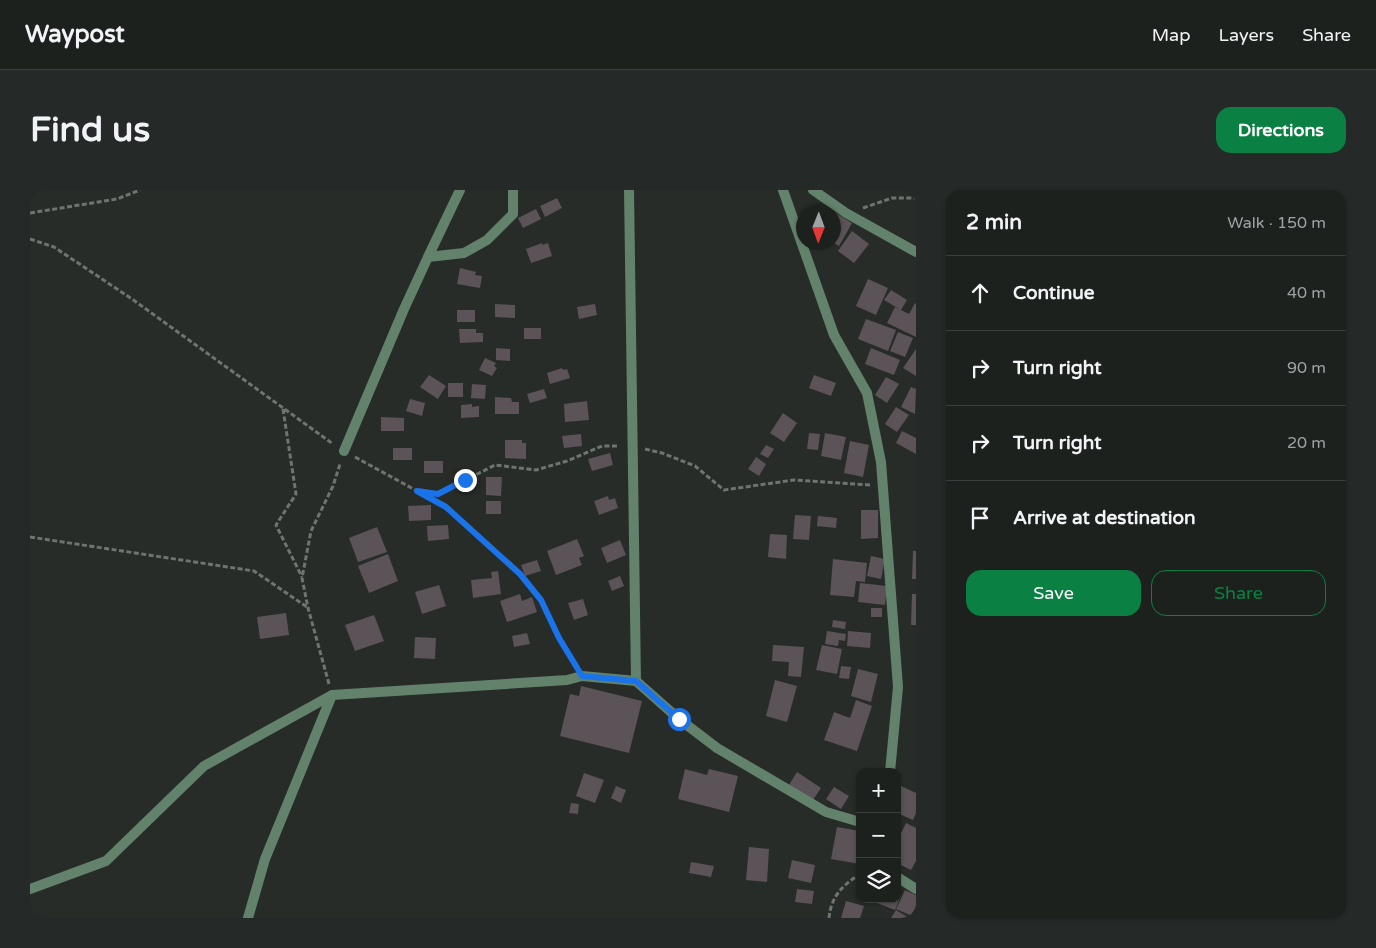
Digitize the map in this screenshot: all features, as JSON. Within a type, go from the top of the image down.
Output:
[{"type":"street","points":[[344,451],[404,309],[460,190]]},
{"type":"street","points":[[428,258],[464,253],[488,240],[513,214],[513,190]]},
{"type":"street","points":[[630,190],[636,681]]},
{"type":"street","points":[[783,190],[834,335],[867,393],[881,462],[898,687],[890,768]]},
{"type":"street","points":[[813,190],[846,213],[916,252]]},
{"type":"street","points":[[30,889],[106,861],[204,766],[332,695],[567,680],[582,676],[636,681],[679,719],[717,748],[826,812],[856,821]]},
{"type":"street","points":[[248,918],[265,859],[332,695]]},
{"type":"street","points":[[901,880],[916,889]]},
{"type":"path","points":[[30,213],[117,199],[140,190]]},
{"type":"path","points":[[846,213],[892,198],[916,198]]},
{"type":"path","points":[[30,239],[54,247],[132,298],[283,409],[344,451],[446,507],[520,574],[541,600],[559,638],[582,676]]},
{"type":"path","points":[[283,409],[296,494],[276,526],[302,578],[308,608],[332,695]]},
{"type":"path","points":[[417,491],[438,494],[495,465],[536,470],[568,461],[602,446],[633,447],[662,453],[695,466],[724,490],[794,480],[884,486]]},
{"type":"path","points":[[302,578],[311,531],[333,486],[344,451]]},
{"type":"path","points":[[30,537],[254,571],[308,608]]},
{"type":"path","points":[[829,918],[834,900],[842,886],[856,877]]},
{"type":"building","points":[[557,198],[562,208],[545,217],[540,206]]},
{"type":"building","points":[[536,209],[541,219],[523,228],[518,218]]},
{"type":"building","points":[[841,216],[852,223],[841,242]]},
{"type":"building","points":[[852,231],[869,244],[854,263],[838,251],[841,250],[841,247]]},
{"type":"building","points":[[542,243],[542,245],[548,243],[552,256],[531,263],[526,249]]},
{"type":"building","points":[[460,268],[476,272],[475,275],[482,276],[480,288],[457,284]]},
{"type":"building","points":[[868,279],[888,288],[876,315],[856,306]]},
{"type":"building","points":[[891,290],[907,300],[901,310],[884,300]]},
{"type":"building","points":[[915,303],[916,337],[887,323],[895,307],[909,314]]},
{"type":"building","points":[[495,304],[515,305],[515,318],[495,317]]},
{"type":"building","points":[[595,304],[597,315],[579,319],[577,307]]},
{"type":"building","points":[[457,310],[475,310],[475,322],[457,322]]},
{"type":"building","points":[[866,319],[896,330],[888,351],[858,339]]},
{"type":"building","points":[[524,328],[541,328],[541,339],[524,339]]},
{"type":"building","points":[[459,329],[476,329],[476,333],[483,333],[483,342],[460,343]]},
{"type":"building","points":[[898,332],[913,338],[905,357],[890,351]]},
{"type":"building","points":[[496,348],[510,349],[510,361],[496,360]]},
{"type":"building","points":[[871,348],[900,360],[894,375],[865,364]]},
{"type":"building","points":[[916,349],[916,376],[903,368]]},
{"type":"building","points":[[485,358],[496,363],[494,366],[497,368],[492,376],[479,370]]},
{"type":"building","points":[[562,368],[563,370],[567,369],[570,378],[550,384],[547,373]]},
{"type":"building","points":[[429,375],[446,386],[438,399],[420,387]]},
{"type":"building","points":[[814,375],[836,383],[831,396],[809,388]]},
{"type":"building","points":[[886,377],[899,384],[887,403],[875,395]]},
{"type":"building","points":[[448,383],[463,383],[463,397],[448,397]]},
{"type":"building","points":[[472,384],[486,385],[485,399],[471,398]]},
{"type":"building","points":[[911,387],[916,389],[915,414],[901,407]]},
{"type":"building","points":[[544,389],[547,398],[530,403],[527,394]]},
{"type":"building","points":[[495,397],[511,398],[512,402],[519,402],[519,414],[495,414]]},
{"type":"building","points":[[410,399],[425,403],[422,416],[406,411]]},
{"type":"building","points":[[587,401],[589,420],[565,422],[564,404]]},
{"type":"building","points":[[472,404],[472,407],[479,406],[479,417],[461,418],[461,405]]},
{"type":"building","points":[[896,407],[909,415],[897,432],[885,424]]},
{"type":"building","points":[[783,413],[797,423],[784,442],[770,433]]},
{"type":"building","points":[[381,417],[404,418],[404,431],[381,431]]},
{"type":"building","points":[[902,431],[916,438],[916,454],[896,443]]},
{"type":"building","points":[[809,433],[820,434],[818,450],[807,449]]},
{"type":"building","points":[[825,433],[846,437],[841,460],[821,456]]},
{"type":"building","points":[[581,434],[582,446],[564,448],[562,436]]},
{"type":"building","points":[[505,440],[522,440],[522,443],[526,443],[526,459],[505,458]]},
{"type":"building","points":[[850,441],[869,445],[863,477],[844,473]]},
{"type":"building","points":[[766,445],[774,449],[768,458],[760,454]]},
{"type":"building","points":[[393,448],[412,448],[412,460],[393,460]]},
{"type":"building","points":[[610,453],[613,465],[592,471],[588,459]]},
{"type":"building","points":[[756,457],[766,464],[759,476],[748,469]]},
{"type":"building","points":[[424,461],[443,461],[443,473],[424,473]]},
{"type":"building","points":[[486,477],[502,477],[501,496],[486,495]]},
{"type":"building","points":[[608,496],[609,500],[615,498],[618,508],[599,515],[594,501]]},
{"type":"building","points":[[486,501],[501,501],[501,514],[486,514]]},
{"type":"building","points":[[431,505],[431,520],[409,521],[408,506]]},
{"type":"building","points":[[861,510],[878,510],[878,538],[861,539]]},
{"type":"building","points":[[795,515],[811,516],[809,540],[793,539]]},
{"type":"building","points":[[818,516],[837,518],[836,528],[817,526]]},
{"type":"building","points":[[448,525],[449,539],[428,541],[427,526]]},
{"type":"building","points":[[377,527],[387,552],[358,562],[349,538]]},
{"type":"building","points":[[770,534],[787,535],[786,559],[768,557]]},
{"type":"building","points":[[577,539],[584,556],[579,558],[582,565],[556,575],[547,551]]},
{"type":"building","points":[[620,540],[626,555],[607,563],[601,548]]},
{"type":"building","points":[[913,551],[916,551],[916,579],[912,579]]},
{"type":"building","points":[[388,554],[398,581],[369,593],[358,566]]},
{"type":"building","points":[[871,556],[885,559],[881,579],[867,576]]},
{"type":"building","points":[[833,559],[867,563],[865,582],[856,581],[854,597],[830,595]]},
{"type":"building","points":[[537,560],[541,571],[525,576],[521,565]]},
{"type":"building","points":[[498,571],[501,594],[473,598],[471,580],[492,578],[491,572]]},
{"type":"building","points":[[620,576],[624,586],[612,591],[608,581]]},
{"type":"building","points":[[860,583],[887,586],[885,605],[858,602]]},
{"type":"building","points":[[439,585],[446,606],[422,614],[415,592]]},
{"type":"building","points":[[520,594],[522,601],[532,597],[537,612],[507,622],[500,601]]},
{"type":"building","points":[[912,594],[916,594],[916,625],[911,625]]},
{"type":"building","points":[[583,599],[588,615],[574,620],[568,603]]},
{"type":"building","points":[[871,608],[882,608],[882,617],[871,617]]},
{"type":"building","points":[[286,613],[289,635],[260,639],[257,617]]},
{"type":"building","points":[[374,615],[384,641],[355,651],[345,625]]},
{"type":"building","points":[[833,620],[846,622],[845,629],[832,627]]},
{"type":"building","points":[[827,631],[846,634],[845,641],[839,640],[838,646],[825,644]]},
{"type":"building","points":[[848,631],[871,633],[870,648],[847,646]]},
{"type":"building","points":[[527,633],[530,644],[514,647],[512,636]]},
{"type":"building","points":[[415,637],[436,638],[435,659],[414,658]]},
{"type":"building","points":[[773,645],[804,647],[801,677],[788,676],[789,662],[772,661]]},
{"type":"building","points":[[822,645],[842,649],[837,674],[816,670]]},
{"type":"building","points":[[841,666],[851,667],[849,679],[839,678]]},
{"type":"building","points":[[858,669],[878,674],[871,702],[851,696]]},
{"type":"building","points":[[775,680],[797,686],[787,722],[766,716]]},
{"type":"building","points":[[581,686],[642,701],[629,753],[560,736],[570,694],[579,696]]},
{"type":"building","points":[[856,700],[872,706],[857,751],[824,740],[834,712],[850,718]]},
{"type":"building","points":[[685,769],[707,775],[709,769],[738,776],[729,812],[678,799]]},
{"type":"building","points":[[797,772],[821,788],[813,800],[789,785]]},
{"type":"building","points":[[584,773],[604,780],[595,803],[576,796]]},
{"type":"building","points":[[616,786],[626,790],[621,803],[611,798]]},
{"type":"building","points":[[901,786],[916,793],[916,813],[913,820],[901,815]]},
{"type":"building","points":[[834,787],[849,796],[841,809],[826,799]]},
{"type":"building","points":[[571,803],[579,804],[578,814],[569,813]]},
{"type":"building","points":[[906,823],[916,828],[916,861],[911,870],[901,865],[901,833]]},
{"type":"building","points":[[837,827],[856,830],[856,863],[831,859]]},
{"type":"building","points":[[749,847],[769,849],[767,882],[746,880]]},
{"type":"building","points":[[792,860],[815,865],[811,883],[788,878]]},
{"type":"building","points":[[691,862],[714,866],[711,877],[689,873]]},
{"type":"building","points":[[797,889],[814,891],[812,904],[795,902]]},
{"type":"building","points":[[905,890],[916,895],[916,908],[912,916],[896,909],[899,903],[901,903]]},
{"type":"building","points":[[846,901],[864,906],[860,918],[841,918]]},
{"type":"building","points":[[877,903],[898,903],[895,910]]},
{"type":"building","points":[[896,910],[909,918],[891,918]]},
{"type":"route","points":[[465,480],[438,494],[417,491],[446,507],[520,574],[541,600],[559,638],[582,676],[636,681],[679,719]]}]
